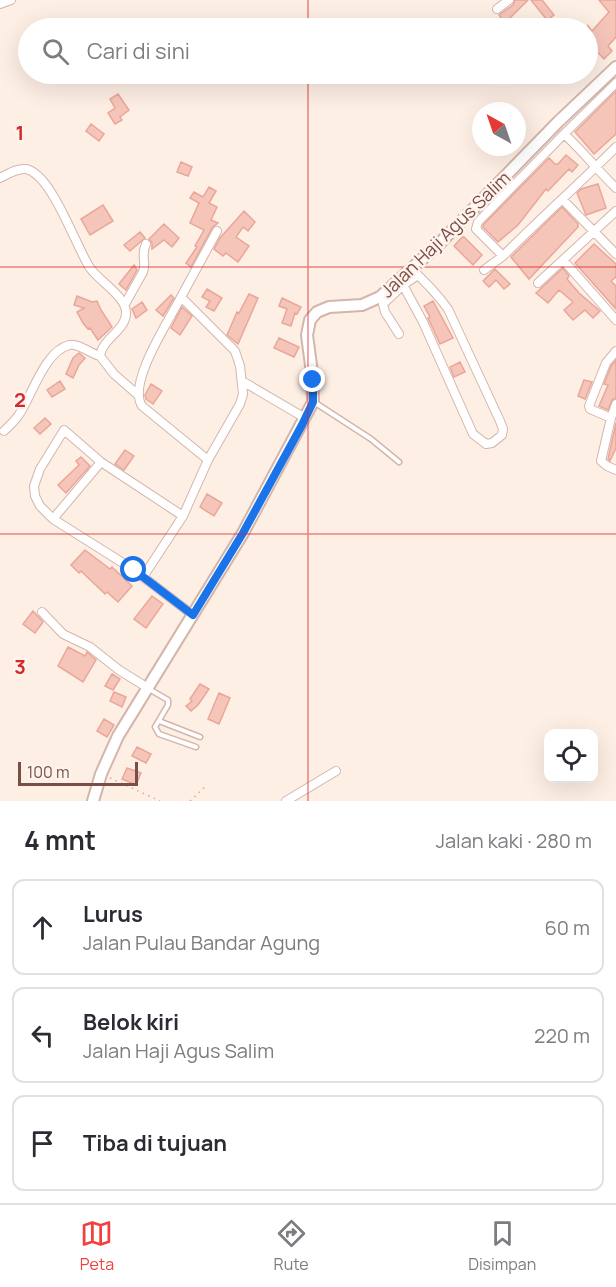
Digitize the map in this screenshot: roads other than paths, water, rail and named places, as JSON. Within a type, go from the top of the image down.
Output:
[{"type":"street","points":[[0,4],[11,0]]},
{"type":"street","points":[[497,9],[509,0]]},
{"type":"street","name":"Jalan Haji Agus Salim","points":[[93,801],[101,774],[118,736],[243,533],[313,402],[312,373],[307,343],[310,320],[317,312],[329,307],[369,303],[414,272],[558,122],[616,67]]},
{"type":"street","points":[[503,256],[479,233],[476,226],[616,83]]},
{"type":"street","points":[[564,134],[616,188]]},
{"type":"street","points":[[484,270],[503,256],[616,147]]},
{"type":"street","points":[[0,178],[20,169],[27,169],[34,173],[56,200],[90,268],[125,304]]},
{"type":"street","points":[[563,200],[616,254]]},
{"type":"street","points":[[538,283],[616,211]]},
{"type":"street","points":[[208,460],[142,406],[138,395],[147,361],[217,231]]},
{"type":"street","points":[[100,356],[101,349],[124,322],[125,304],[144,268],[142,253],[146,244]]},
{"type":"street","points":[[564,261],[616,320]]},
{"type":"street","points":[[399,334],[385,312],[383,304],[414,272],[438,295],[448,309],[500,421],[503,429],[502,435],[492,443],[486,444],[473,434],[423,322],[403,285]]},
{"type":"street","points":[[143,577],[183,516],[208,460],[240,404],[243,394],[238,357],[235,351],[182,297]]},
{"type":"street","points":[[4,431],[20,414],[40,374],[58,352],[70,345],[100,356],[114,374],[138,395]]},
{"type":"street","points":[[611,418],[596,413],[589,406],[606,363],[616,351]]},
{"type":"street","points":[[242,381],[305,418]]},
{"type":"street","points":[[616,404],[601,460],[616,470]]},
{"type":"street","points":[[183,516],[101,462],[64,429],[40,470],[34,486],[35,496],[40,506],[53,519],[143,577],[193,615]]},
{"type":"street","points":[[53,519],[101,462]]},
{"type":"street","points":[[42,612],[63,634],[90,647],[119,670],[148,688]]},
{"type":"street","points":[[286,801],[336,771]]},
{"type":"lane","points":[[313,402],[371,439],[399,462]]},
{"type":"lane","points":[[148,688],[168,700],[168,705],[155,727],[159,734],[196,747]]},
{"type":"lane","points":[[159,721],[200,737]]}]
